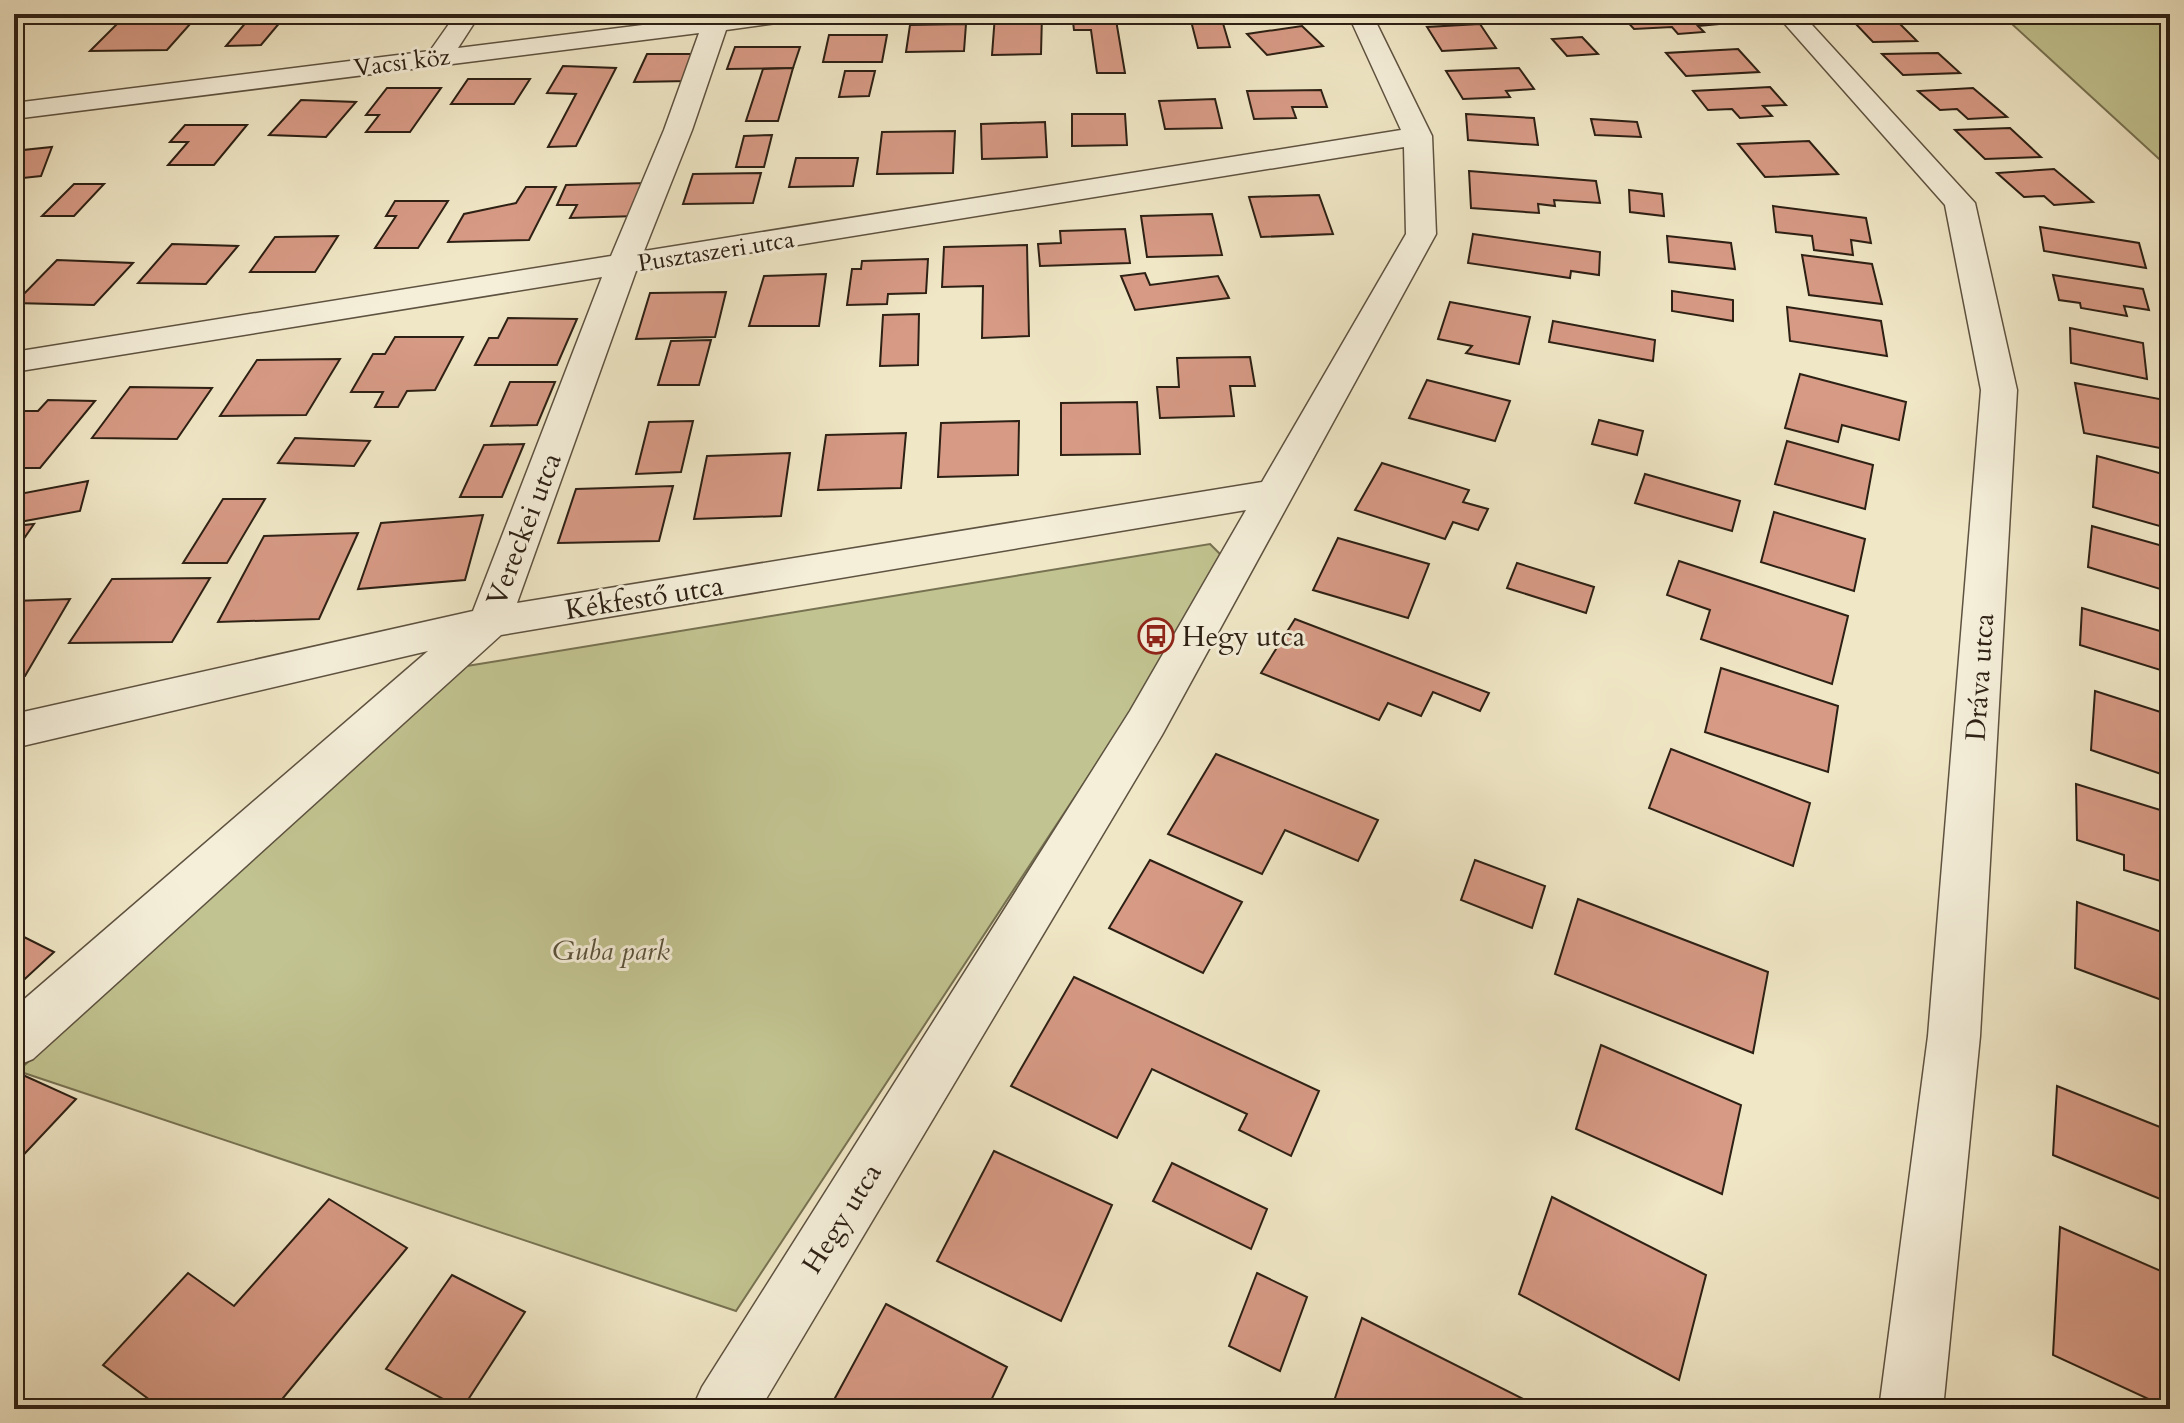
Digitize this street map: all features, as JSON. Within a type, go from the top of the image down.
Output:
[{"type":"street","points":[[438,58],[468,14]]},
{"type":"street","name":"Vacsi köz","points":[[14,111],[791,14]]},
{"type":"street","name":"Hegy utca","points":[[724,1409],[1146,723],[1279,492],[1421,234],[1418,136],[1360,14]]},
{"type":"street","name":"Dráva utca","points":[[1788,14],[1960,203],[1999,390],[1954,1036],[1911,1409]]},
{"type":"street","name":"Vereckei utca","points":[[14,1042],[489,622],[622,267],[678,130],[733,19]]},
{"type":"street","name":"Pusztaszeri utca","points":[[14,362],[622,267],[1418,136]]},
{"type":"street","name":"Kékfestő utca","points":[[14,731],[489,622],[1279,492]]},
{"type":"green space","points":[[2001,14],[2170,14],[2170,169]]},
{"type":"green space","name":"Guba park","points":[[1210,544],[1229,563],[736,1311],[18,1071],[467,666]]},
{"type":"building","points":[[127,14],[199,14],[167,50],[90,51]]},
{"type":"building","points":[[253,14],[287,14],[261,45],[226,46]]},
{"type":"building","points":[[350,14],[418,14],[411,24],[342,24]]},
{"type":"building","points":[[563,14],[597,14],[593,24],[558,24]]},
{"type":"building","points":[[1072,14],[1115,14],[1125,73],[1097,73],[1091,30],[1074,30]]},
{"type":"building","points":[[1134,14],[1194,14],[1195,16],[1135,19]]},
{"type":"building","points":[[1709,14],[1720,24],[1698,26],[1704,32],[1678,34],[1672,27],[1634,29],[1622,16]]},
{"type":"building","points":[[995,15],[1042,15],[1041,54],[992,55]]},
{"type":"building","points":[[1895,19],[1917,41],[1873,42],[1852,20]]},
{"type":"building","points":[[1222,20],[1230,47],[1198,48],[1191,21]]},
{"type":"building","points":[[966,24],[964,51],[906,52],[910,25]]},
{"type":"building","points":[[1480,24],[1496,48],[1442,51],[1427,27]]},
{"type":"building","points":[[1302,26],[1323,46],[1267,55],[1247,34]]},
{"type":"building","points":[[829,35],[887,35],[882,62],[823,62]]},
{"type":"building","points":[[1582,37],[1598,54],[1567,56],[1552,39]]},
{"type":"building","points":[[735,47],[800,47],[793,68],[727,69]]},
{"type":"building","points":[[1738,49],[1759,72],[1686,76],[1666,53]]},
{"type":"building","points":[[1938,53],[1960,73],[1903,75],[1882,54]]},
{"type":"building","points":[[647,54],[701,54],[689,81],[634,82]]},
{"type":"building","points":[[563,66],[616,68],[576,146],[548,147],[576,94],[547,93]]},
{"type":"building","points":[[793,68],[778,121],[746,121],[763,69]]},
{"type":"building","points":[[1519,68],[1534,89],[1506,91],[1510,97],[1463,99],[1446,71]]},
{"type":"building","points":[[845,71],[875,71],[869,96],[839,97]]},
{"type":"building","points":[[468,79],[530,79],[514,104],[451,104]]},
{"type":"building","points":[[1770,87],[1786,105],[1763,106],[1772,116],[1740,118],[1732,109],[1708,110],[1693,91]]},
{"type":"building","points":[[387,88],[441,88],[410,132],[366,132],[379,115],[366,115]]},
{"type":"building","points":[[1973,88],[2007,117],[1968,119],[1957,109],[1940,110],[1918,91]]},
{"type":"building","points":[[1321,90],[1327,107],[1292,107],[1296,118],[1254,119],[1247,91]]},
{"type":"building","points":[[1215,99],[1222,128],[1165,129],[1159,101]]},
{"type":"building","points":[[301,100],[356,102],[326,137],[269,135]]},
{"type":"building","points":[[1072,114],[1125,114],[1127,145],[1072,146]]},
{"type":"building","points":[[1466,114],[1534,118],[1538,145],[1468,140]]},
{"type":"building","points":[[1591,119],[1637,122],[1641,137],[1595,135]]},
{"type":"building","points":[[1045,122],[1047,157],[982,159],[981,124]]},
{"type":"building","points":[[185,125],[247,125],[214,165],[168,165],[188,142],[170,142]]},
{"type":"building","points":[[2010,128],[2041,157],[1985,159],[1955,130]]},
{"type":"building","points":[[955,131],[953,173],[877,174],[882,132]]},
{"type":"building","points":[[772,135],[764,167],[736,167],[744,136]]},
{"type":"building","points":[[1809,141],[1838,174],[1765,177],[1738,144]]},
{"type":"building","points":[[52,147],[41,176],[14,179],[14,151]]},
{"type":"building","points":[[796,158],[858,158],[853,186],[789,187]]},
{"type":"building","points":[[2054,169],[2093,202],[2054,205],[2044,196],[2024,197],[1997,173]]},
{"type":"building","points":[[1469,171],[1596,181],[1600,203],[1554,200],[1555,206],[1538,204],[1539,213],[1471,208]]},
{"type":"building","points":[[761,173],[753,203],[683,204],[693,174]]},
{"type":"building","points":[[648,183],[637,216],[570,218],[577,205],[557,205],[566,185]]},
{"type":"building","points":[[74,184],[104,184],[74,216],[42,216]]},
{"type":"building","points":[[526,187],[556,187],[529,240],[448,242],[464,214],[516,203]]},
{"type":"building","points":[[1629,190],[1662,194],[1664,216],[1630,212]]},
{"type":"building","points":[[1319,195],[1333,234],[1261,237],[1249,197]]},
{"type":"building","points":[[395,201],[448,201],[418,248],[375,248],[396,216],[386,216]]},
{"type":"building","points":[[1773,206],[1866,218],[1871,243],[1851,240],[1853,255],[1814,250],[1812,236],[1776,232]]},
{"type":"building","points":[[1212,214],[1222,255],[1147,257],[1141,216]]},
{"type":"building","points":[[2040,227],[2139,243],[2146,268],[2044,251]]},
{"type":"building","points":[[1125,229],[1130,263],[1040,266],[1038,244],[1061,243],[1060,231]]},
{"type":"building","points":[[1473,234],[1600,252],[1599,275],[1571,271],[1570,278],[1468,263]]},
{"type":"building","points":[[338,236],[315,272],[250,272],[275,237]]},
{"type":"building","points":[[1667,236],[1731,243],[1735,269],[1669,262]]},
{"type":"building","points":[[172,244],[238,246],[206,284],[138,283]]},
{"type":"building","points":[[1027,245],[1029,336],[982,338],[983,286],[942,287],[944,247]]},
{"type":"building","points":[[1802,255],[1872,264],[1882,304],[1809,295]]},
{"type":"building","points":[[928,259],[926,293],[888,294],[887,304],[847,305],[852,269],[861,269],[862,261]]},
{"type":"building","points":[[57,260],[133,263],[94,305],[15,303]]},
{"type":"building","points":[[1145,273],[1150,285],[1218,276],[1229,298],[1135,310],[1121,276]]},
{"type":"building","points":[[826,274],[819,326],[749,326],[764,276]]},
{"type":"building","points":[[2053,275],[2143,289],[2149,310],[2124,306],[2127,316],[2081,308],[2080,303],[2059,300]]},
{"type":"building","points":[[1672,291],[1733,300],[1733,321],[1672,311]]},
{"type":"building","points":[[726,292],[715,337],[636,339],[650,293]]},
{"type":"building","points":[[1450,302],[1530,317],[1519,364],[1466,353],[1472,346],[1438,339]]},
{"type":"building","points":[[1787,307],[1881,321],[1887,356],[1790,341]]},
{"type":"building","points":[[919,314],[918,365],[880,366],[883,315]]},
{"type":"building","points":[[508,318],[577,319],[557,365],[475,365],[489,338],[498,338]]},
{"type":"building","points":[[1553,321],[1655,340],[1653,361],[1549,342]]},
{"type":"building","points":[[2070,328],[2143,343],[2147,379],[2071,363]]},
{"type":"building","points":[[395,337],[463,337],[435,390],[407,391],[398,407],[375,407],[383,392],[351,392],[373,354],[385,354]]},
{"type":"building","points":[[711,340],[699,385],[658,385],[671,341]]},
{"type":"building","points":[[1250,357],[1255,386],[1230,386],[1234,416],[1160,418],[1157,387],[1179,387],[1177,358]]},
{"type":"building","points":[[340,359],[306,415],[220,416],[257,360]]},
{"type":"building","points":[[1800,374],[1906,402],[1899,440],[1842,425],[1838,442],[1785,428]]},
{"type":"building","points":[[1427,380],[1510,401],[1495,441],[1409,418]]},
{"type":"building","points":[[510,382],[555,382],[537,425],[491,426]]},
{"type":"building","points":[[2075,383],[2170,401],[2170,450],[2084,433]]},
{"type":"building","points":[[130,387],[212,388],[177,439],[92,438]]},
{"type":"building","points":[[48,400],[95,401],[40,468],[14,468],[14,411],[38,411]]},
{"type":"building","points":[[1137,402],[1140,454],[1061,455],[1061,403]]},
{"type":"building","points":[[1599,420],[1643,431],[1637,455],[1592,444]]},
{"type":"building","points":[[693,421],[681,472],[636,474],[649,422]]},
{"type":"building","points":[[1019,421],[1018,475],[938,477],[941,423]]},
{"type":"building","points":[[906,433],[901,488],[818,490],[826,435]]},
{"type":"building","points":[[295,438],[370,441],[354,466],[278,463]]},
{"type":"building","points":[[1787,441],[1873,465],[1865,509],[1775,484]]},
{"type":"building","points":[[524,444],[502,497],[460,497],[484,445]]},
{"type":"building","points":[[790,453],[781,516],[694,519],[707,456]]},
{"type":"building","points":[[2097,456],[2170,476],[2170,529],[2093,507]]},
{"type":"building","points":[[1382,463],[1469,490],[1463,502],[1488,509],[1478,530],[1453,522],[1445,539],[1355,510]]},
{"type":"building","points":[[1645,474],[1740,501],[1732,531],[1635,503]]},
{"type":"building","points":[[88,481],[80,511],[14,523],[14,495]]},
{"type":"building","points":[[673,486],[659,541],[558,543],[576,489]]},
{"type":"building","points":[[223,499],[265,499],[227,563],[183,563]]},
{"type":"building","points":[[1774,512],[1865,539],[1854,591],[1761,562]]},
{"type":"building","points":[[483,515],[465,580],[358,589],[381,523]]},
{"type":"building","points":[[34,524],[14,553],[14,526]]},
{"type":"building","points":[[2092,526],[2170,548],[2170,592],[2088,567]]},
{"type":"building","points":[[358,533],[319,619],[218,622],[264,536]]},
{"type":"building","points":[[1338,538],[1429,564],[1408,618],[1313,590]]},
{"type":"building","points":[[1679,561],[1848,616],[1832,684],[1701,639],[1710,610],[1667,595]]},
{"type":"building","points":[[1517,563],[1594,587],[1586,613],[1507,588]]},
{"type":"building","points":[[210,578],[172,642],[69,643],[112,579]]},
{"type":"building","points":[[70,599],[25,676],[14,676],[14,601]]},
{"type":"building","points":[[2082,608],[2170,634],[2170,673],[2080,645]]},
{"type":"building","points":[[1295,619],[1489,693],[1480,711],[1433,692],[1421,716],[1388,703],[1379,720],[1261,673]]},
{"type":"building","points":[[1721,668],[1838,706],[1828,772],[1705,732]]},
{"type":"building","points":[[2095,691],[2170,715],[2170,777],[2091,750]]},
{"type":"building","points":[[1671,749],[1810,803],[1793,866],[1649,808]]},
{"type":"building","points":[[1216,754],[1378,820],[1358,861],[1285,830],[1262,874],[1168,834]]},
{"type":"building","points":[[2076,784],[2170,813],[2170,884],[2124,870],[2124,855],[2077,840]]},
{"type":"building","points":[[1150,860],[1242,902],[1203,973],[1109,928]]},
{"type":"building","points":[[1475,860],[1545,886],[1532,928],[1461,900]]},
{"type":"building","points":[[1578,899],[1768,972],[1753,1053],[1555,974]]},
{"type":"building","points":[[2077,902],[2170,935],[2170,1003],[2075,968]]},
{"type":"building","points":[[14,932],[54,952],[14,989]]},
{"type":"building","points":[[1074,977],[1319,1091],[1291,1156],[1239,1130],[1247,1114],[1152,1069],[1117,1138],[1011,1086]]},
{"type":"building","points":[[1601,1045],[1741,1105],[1722,1194],[1576,1129]]},
{"type":"building","points":[[14,1071],[76,1099],[14,1165]]},
{"type":"building","points":[[2057,1086],[2170,1131],[2170,1203],[2053,1155]]},
{"type":"building","points":[[994,1151],[1112,1205],[1061,1321],[937,1261]]},
{"type":"building","points":[[1172,1163],[1267,1209],[1251,1249],[1153,1201]]},
{"type":"building","points":[[1552,1197],[1706,1275],[1679,1380],[1519,1294]]},
{"type":"building","points":[[329,1199],[407,1248],[274,1409],[162,1409],[103,1365],[188,1273],[234,1306]]},
{"type":"building","points":[[2060,1227],[2170,1275],[2170,1409],[2053,1355]]},
{"type":"building","points":[[1257,1273],[1307,1297],[1280,1371],[1229,1346]]},
{"type":"building","points":[[452,1275],[525,1312],[462,1409],[386,1369]]},
{"type":"building","points":[[886,1304],[1007,1367],[987,1409],[829,1409]]},
{"type":"building","points":[[1362,1318],[1543,1409],[1349,1409],[1334,1401]]},
{"type":"place","name":"Hegy utca","points":[[1156,636]]}]
